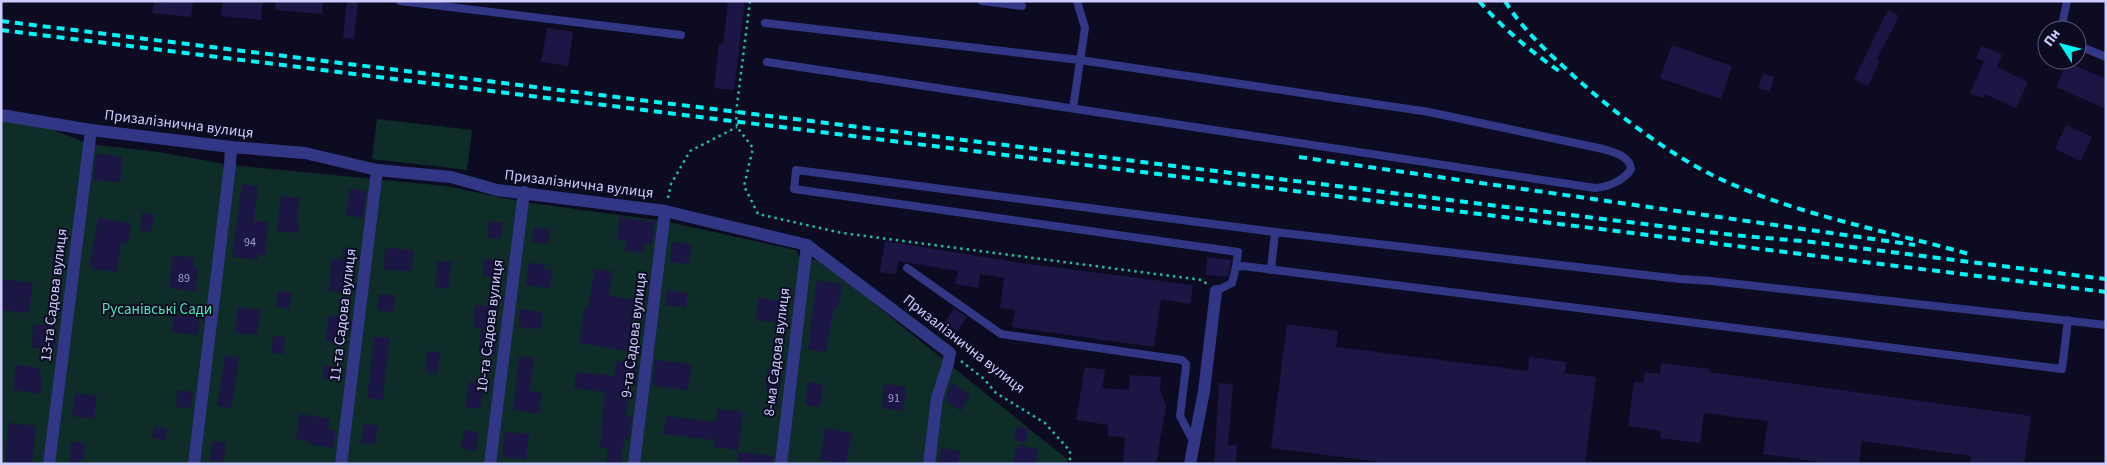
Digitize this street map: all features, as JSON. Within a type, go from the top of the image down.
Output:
[{"type":"street","name":"Призалізнична вулиця","points":[[1,115],[91,130],[231,147],[305,153],[377,170],[451,177],[497,190],[665,211],[807,245],[950,353]]},
{"type":"street","name":"13-та Садова вулиця","points":[[49,464],[91,130]]},
{"type":"street","points":[[194,464],[231,147]]},
{"type":"street","name":"11-та Садова вулиця","points":[[341,464],[377,170]]},
{"type":"street","name":"10-та Садова вулиця","points":[[490,464],[524,192]]},
{"type":"street","name":"9-та Садова вулиця","points":[[634,464],[665,211]]},
{"type":"street","name":"8-ма Садова вулиця","points":[[781,464],[807,245]]},
{"type":"street","points":[[1190,464],[1204,391],[1216,291]]},
{"type":"street","points":[[929,464],[938,398],[950,353]]},
{"type":"lane","points":[[400,1],[681,34]]},
{"type":"lane","points":[[982,1],[1022,6]]},
{"type":"lane","points":[[1073,108],[1085,25],[1078,1]]},
{"type":"lane","points":[[2063,20],[2067,1]]},
{"type":"lane","points":[[765,22],[1080,60],[1429,112],[1603,149],[1618,154],[1628,161],[1631,169],[1626,177],[1603,187],[1595,188],[767,62]]},
{"type":"lane","points":[[2087,49],[2106,57]]},
{"type":"lane","points":[[1216,291],[1232,283],[1238,252],[794,189],[796,170],[1275,232],[1680,280],[1711,281],[2106,325]]},
{"type":"lane","points":[[1272,270],[1275,232]]},
{"type":"lane","points":[[1236,267],[2062,369],[2068,320]]},
{"type":"lane","points":[[906,268],[1001,334],[1182,360],[1186,367],[1180,416],[1194,443]]},
{"type":"path","points":[[665,211],[671,184],[690,151],[737,127]]},
{"type":"path","name":"Призалізнична вулиця","points":[[950,353],[984,378],[996,392],[1045,423],[1070,450],[1070,464]]},
{"type":"green space","name":"Русанівські Сади","points":[[1,109],[89,144],[159,152],[230,165],[446,186],[523,202],[664,221],[796,250],[799,256],[821,261],[1067,459],[1067,464],[1,464]]},
{"type":"green space","points":[[377,119],[472,130],[467,170],[372,159]]},
{"type":"building","points":[[168,1],[193,1],[191,17],[152,13],[154,2],[168,3]]},
{"type":"building","points":[[223,1],[263,1],[261,20],[221,16]]},
{"type":"building","points":[[276,1],[323,1],[322,14],[275,10]]},
{"type":"building","points":[[347,1],[358,2],[354,39],[343,38]]},
{"type":"building","points":[[728,1],[745,1],[734,90],[714,88],[719,43],[723,44]]},
{"type":"building","points":[[1888,10],[1899,16],[1877,59],[1880,61],[1868,86],[1854,79]]},
{"type":"building","points":[[547,28],[573,32],[568,66],[541,62]]},
{"type":"building","points":[[1672,45],[1732,66],[1721,99],[1660,78]]},
{"type":"building","points":[[1982,46],[2002,55],[1997,67],[2028,82],[2016,108],[1985,94],[1983,98],[1970,93],[1984,61],[1976,58]]},
{"type":"building","points":[[2063,70],[2085,70],[2106,79],[2106,109],[2056,87]]},
{"type":"building","points":[[1763,74],[1774,77],[1770,92],[1758,88]]},
{"type":"building","points":[[2066,125],[2092,137],[2081,161],[2055,149]]},
{"type":"building","points":[[96,154],[122,156],[120,182],[93,180]]},
{"type":"building","points":[[242,184],[258,187],[254,221],[268,222],[265,255],[258,254],[257,260],[232,257]]},
{"type":"building","points":[[350,189],[366,191],[363,218],[346,215]]},
{"type":"building","points":[[281,196],[299,198],[296,222],[299,222],[298,233],[277,231]]},
{"type":"building","points":[[142,213],[154,215],[151,232],[140,230]]},
{"type":"building","points":[[620,217],[655,222],[652,245],[644,243],[643,253],[624,251],[626,241],[617,240]]},
{"type":"building","points":[[98,218],[131,223],[128,243],[121,243],[117,272],[89,268]]},
{"type":"building","points":[[489,221],[503,223],[501,239],[487,237]]},
{"type":"building","points":[[534,227],[550,229],[548,244],[532,242]]},
{"type":"building","points":[[885,241],[1021,263],[1193,285],[1190,304],[1161,299],[1154,347],[1012,327],[1015,310],[1000,308],[1004,278],[980,274],[978,288],[955,284],[958,271],[898,261],[896,274],[880,272]]},
{"type":"building","points":[[672,242],[691,244],[689,264],[670,262]]},
{"type":"building","points":[[344,248],[355,250],[354,261],[347,260],[343,292],[329,291],[332,259],[342,260]]},
{"type":"building","points":[[385,248],[413,250],[412,271],[384,270]]},
{"type":"building","points":[[173,255],[195,258],[193,267],[198,268],[195,291],[169,288]]},
{"type":"building","points":[[1207,257],[1231,260],[1228,277],[1206,275]]},
{"type":"building","points":[[484,259],[502,261],[501,278],[483,277]]},
{"type":"building","points":[[438,261],[451,262],[448,289],[435,287]]},
{"type":"building","points":[[529,263],[545,264],[544,269],[552,270],[550,288],[525,285]]},
{"type":"building","points":[[594,269],[612,271],[609,296],[635,300],[628,351],[579,343],[585,306],[589,307]]},
{"type":"building","points":[[1,279],[33,283],[29,313],[1,310]]},
{"type":"building","points":[[817,280],[842,284],[838,308],[834,308],[826,352],[808,349]]},
{"type":"building","points":[[667,290],[688,293],[686,308],[665,305]]},
{"type":"building","points":[[278,291],[291,292],[289,309],[276,307]]},
{"type":"building","points":[[379,294],[395,295],[393,312],[378,310]]},
{"type":"building","points":[[758,298],[781,301],[778,323],[756,320]]},
{"type":"building","points":[[475,305],[495,307],[493,336],[496,337],[495,355],[479,354],[481,328],[473,327]]},
{"type":"building","points":[[238,307],[260,310],[257,335],[235,333]]},
{"type":"building","points":[[520,309],[543,312],[541,329],[519,327]]},
{"type":"building","points":[[954,309],[967,317],[957,331],[944,323]]},
{"type":"building","points":[[174,315],[200,317],[198,335],[172,332]]},
{"type":"building","points":[[329,315],[343,317],[339,343],[325,341]]},
{"type":"building","points":[[1287,324],[1338,331],[1336,347],[1528,371],[1529,357],[1566,362],[1565,373],[1596,377],[1585,464],[1397,464],[1271,448]]},
{"type":"building","points":[[33,325],[55,325],[55,348],[32,348]]},
{"type":"building","points":[[273,336],[285,337],[283,354],[271,353]]},
{"type":"building","points":[[374,337],[389,338],[383,400],[367,398]]},
{"type":"building","points":[[428,351],[440,352],[438,373],[425,372]]},
{"type":"building","points":[[225,355],[239,358],[231,408],[217,406]]},
{"type":"building","points":[[519,356],[534,358],[529,391],[542,393],[539,414],[513,410]]},
{"type":"building","points":[[655,360],[691,364],[688,390],[652,386]]},
{"type":"building","points":[[616,361],[638,364],[636,384],[630,383],[626,416],[632,416],[629,439],[624,438],[621,464],[606,464],[608,448],[600,448],[605,392],[574,388],[576,372],[615,376]]},
{"type":"building","points":[[1661,363],[1710,369],[1709,372],[2031,416],[2024,464],[1970,464],[1971,456],[1862,441],[1859,464],[1834,464],[1763,454],[1768,421],[1704,413],[1700,443],[1660,438],[1661,431],[1628,426],[1634,382],[1643,383],[1645,372],[1660,374]]},
{"type":"building","points":[[16,365],[40,368],[39,377],[42,378],[40,394],[13,390]]},
{"type":"building","points":[[324,366],[341,368],[339,381],[323,378]]},
{"type":"building","points":[[1085,367],[1105,370],[1102,388],[1129,390],[1130,375],[1161,377],[1160,390],[1166,406],[1156,464],[1123,464],[1125,437],[1108,436],[1108,425],[1076,420]]},
{"type":"building","points":[[767,369],[782,370],[780,389],[766,389]]},
{"type":"building","points":[[469,382],[484,384],[480,409],[465,407]]},
{"type":"building","points":[[808,382],[823,384],[820,407],[805,405]]},
{"type":"building","points":[[952,383],[970,394],[961,411],[945,401]]},
{"type":"building","points":[[1219,383],[1233,384],[1228,445],[1237,445],[1236,464],[1214,464]]},
{"type":"building","points":[[884,384],[906,387],[903,411],[882,408]]},
{"type":"building","points":[[177,390],[193,392],[191,408],[176,407]]},
{"type":"building","points":[[75,393],[97,396],[94,419],[72,416]]},
{"type":"building","points":[[718,409],[743,412],[738,450],[713,447],[714,440],[663,434],[666,416],[716,422]]},
{"type":"building","points":[[300,414],[330,419],[328,429],[336,431],[333,448],[308,444],[309,441],[296,439]]},
{"type":"building","points":[[8,423],[36,426],[32,464],[5,464]]},
{"type":"building","points":[[364,424],[378,426],[375,444],[361,443]]},
{"type":"building","points":[[1017,426],[1029,429],[1025,443],[1014,440]]},
{"type":"building","points":[[154,427],[167,429],[166,440],[152,438]]},
{"type":"building","points":[[825,428],[852,433],[846,464],[820,460]]},
{"type":"building","points":[[464,430],[478,432],[476,451],[461,449]]},
{"type":"building","points":[[505,432],[529,434],[526,460],[502,457]]},
{"type":"building","points":[[212,441],[226,443],[224,462],[210,460]]},
{"type":"building","points":[[71,442],[85,443],[83,459],[80,459],[80,464],[69,464]]},
{"type":"building","points":[[1018,444],[1039,450],[1035,464],[1012,464]]},
{"type":"building","points":[[941,448],[960,451],[958,464],[938,464]]},
{"type":"building","points":[[738,452],[774,456],[773,464],[737,464]]},
{"type":"railway","points":[[1479,1],[1519,40],[1562,73]]},
{"type":"railway","points":[[1505,1],[1538,43],[1592,92],[1644,133],[1698,168],[1777,202],[1841,221],[1969,254]]},
{"type":"railway","points":[[1,21],[1733,235],[1812,242],[2106,279]]},
{"type":"railway","points":[[1,30],[2106,292]]},
{"type":"railway","points":[[1299,157],[1915,245]]}]
